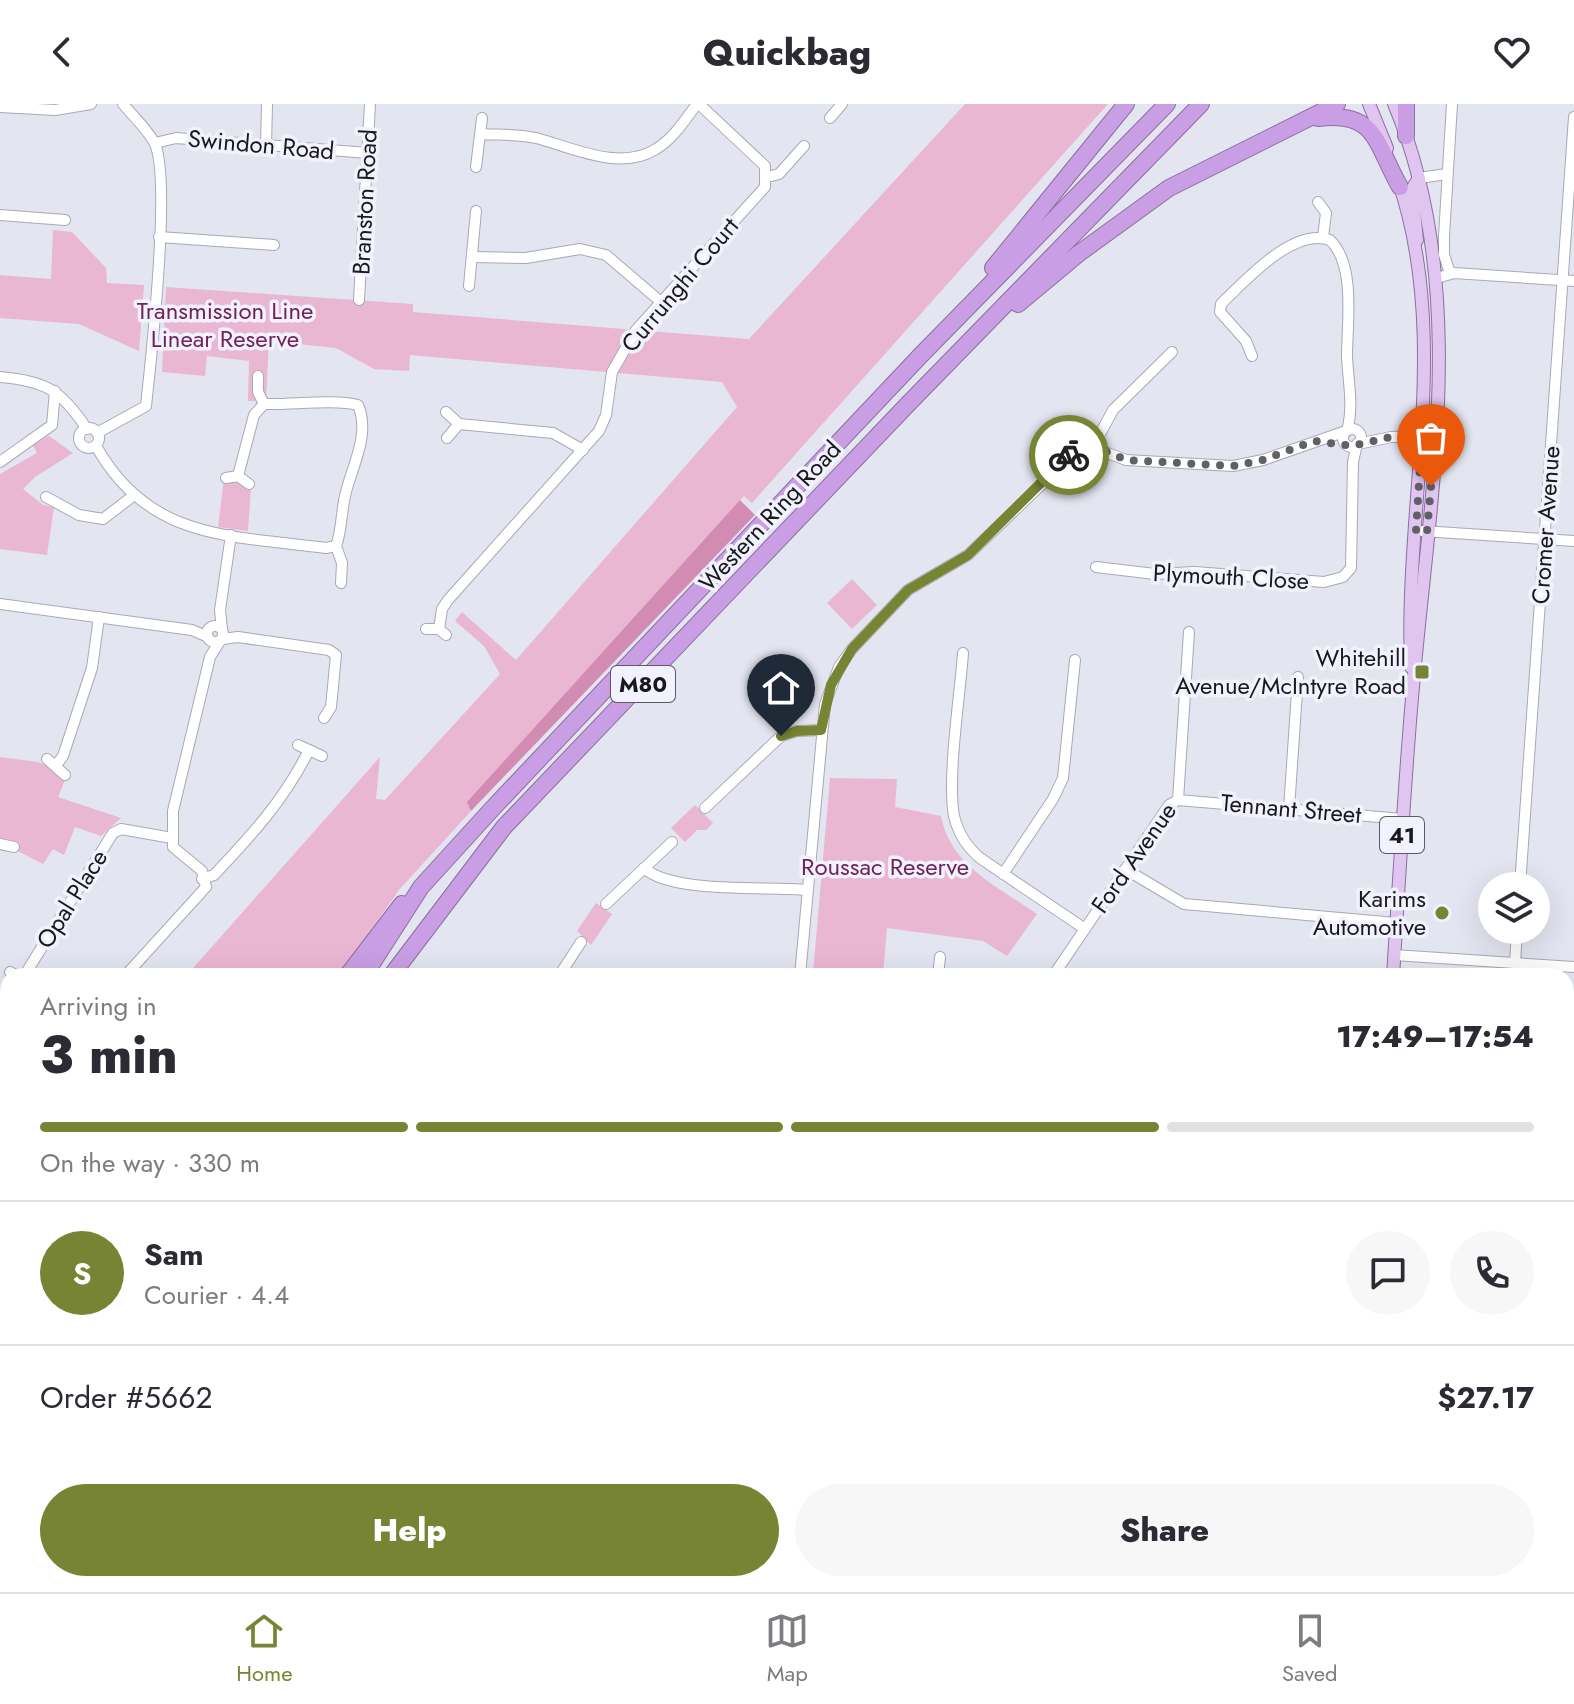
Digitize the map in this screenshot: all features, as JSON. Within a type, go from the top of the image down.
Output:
[{"type":"highway","points":[[921,355],[1126,104]]},
{"type":"highway","name":"Western Ring Road","points":[[369,968],[421,887],[921,355],[1167,104]]},
{"type":"highway","name":"Western Ring Road","points":[[397,968],[504,827],[909,403],[1201,104]]},
{"type":"highway","points":[[909,403],[996,321],[1130,215],[1169,188],[1337,104]]},
{"type":"highway","points":[[1406,104],[1406,136]]},
{"type":"highway","points":[[1313,118],[1347,116],[1367,126],[1400,187]]},
{"type":"highway","points":[[353,968],[392,912],[421,887]]},
{"type":"main road","name":"41","points":[[1369,104],[1400,187],[1416,259],[1428,436]]},
{"type":"main road","name":"41","points":[[1393,968],[1412,694],[1410,650],[1428,436],[1439,358],[1437,278],[1419,178],[1394,104]]},
{"type":"main road","points":[[1416,259],[1418,225],[1412,189],[1419,178]]},
{"type":"main road","points":[[1419,278],[1437,278]]},
{"type":"street","points":[[0,107],[55,110],[91,104]]},
{"type":"street","points":[[96,446],[86,448],[80,444],[80,434],[146,406],[162,174],[155,143],[123,104]]},
{"type":"street","points":[[266,146],[267,104]]},
{"type":"street","name":"Branston Road","points":[[359,300],[370,104]]},
{"type":"street","points":[[481,134],[535,138],[578,153],[635,156],[652,152],[667,142],[698,104],[757,156],[765,166],[767,177]]},
{"type":"street","points":[[830,118],[842,104]]},
{"type":"street","points":[[1450,273],[1444,255],[1452,104]]},
{"type":"street","name":"Cromer Avenue","points":[[1521,872],[1545,539],[1568,281],[1574,117]]},
{"type":"street","points":[[476,167],[482,118]]},
{"type":"street","name":"Swindon Road","points":[[155,143],[176,138],[368,153]]},
{"type":"street","name":"Currunghi Court","points":[[426,629],[442,632],[442,609],[448,600],[599,431],[606,415],[612,372],[621,352],[661,302],[765,187],[767,177],[779,174],[804,146]]},
{"type":"street","points":[[1419,178],[1447,174]]},
{"type":"street","points":[[1318,202],[1326,213],[1323,237]]},
{"type":"street","points":[[469,286],[476,211]]},
{"type":"street","points":[[0,215],[65,220]]},
{"type":"street","points":[[159,237],[274,245]]},
{"type":"street","points":[[1252,356],[1246,341],[1219,309],[1270,259],[1311,237],[1330,240],[1339,251],[1347,289],[1352,438]]},
{"type":"street","points":[[474,257],[526,258],[580,249],[606,255],[661,302]]},
{"type":"street","points":[[1437,278],[1450,273],[1568,281]]},
{"type":"street","points":[[1094,445],[1113,410],[1172,352]]},
{"type":"street","points":[[258,376],[258,392],[264,404]]},
{"type":"street","points":[[0,377],[27,379],[55,391],[92,431],[96,446],[133,496],[172,522],[231,535],[326,548],[336,546]]},
{"type":"street","points":[[0,462],[52,425],[55,391]]},
{"type":"street","points":[[264,404],[307,406],[346,402],[358,405],[362,414],[358,454],[347,488],[336,546],[342,559],[341,583]]},
{"type":"street","points":[[238,476],[254,415],[264,404]]},
{"type":"street","points":[[446,412],[459,424],[553,433],[583,450]]},
{"type":"street","points":[[447,438],[459,424]]},
{"type":"street","points":[[801,968],[825,704],[839,667],[908,590],[968,555],[1080,445],[1094,445],[1126,460],[1222,467],[1254,462],[1314,441],[1428,436]]},
{"type":"street","name":"Plymouth Close","points":[[1096,567],[1155,574],[1195,572],[1335,581],[1351,568],[1352,438]]},
{"type":"street","points":[[226,478],[238,476],[249,484]]},
{"type":"street","points":[[46,497],[79,515],[103,519],[133,496]]},
{"type":"street","points":[[1422,531],[1574,541]]},
{"type":"street","points":[[203,879],[173,847],[173,811],[215,634],[231,535]]},
{"type":"street","points":[[0,604],[329,650],[336,655],[331,707],[323,720]]},
{"type":"street","points":[[65,775],[52,762],[63,756],[92,668],[99,617]]},
{"type":"street","name":"Ford Avenue","points":[[1058,968],[1169,805],[1178,800],[1189,632]]},
{"type":"street","points":[[963,653],[954,814],[970,849],[1085,929]]},
{"type":"street","points":[[1003,874],[1053,799],[1063,778],[1068,754],[1075,660]]},
{"type":"street","points":[[1289,809],[1298,677]]},
{"type":"street","points":[[705,808],[781,736],[797,731],[821,730]]},
{"type":"street","points":[[298,745],[322,756]]},
{"type":"street","points":[[203,879],[214,875],[273,811],[292,786],[309,750]]},
{"type":"street","name":"Tennant Street","points":[[1178,800],[1403,819]]},
{"type":"street","name":"Opal Place","points":[[29,968],[113,833],[121,829],[172,838]]},
{"type":"street","points":[[606,904],[672,842]]},
{"type":"street","points":[[0,844],[14,847]]},
{"type":"street","points":[[644,868],[658,877],[712,888],[753,885],[807,890]]},
{"type":"street","points":[[1125,869],[1184,904],[1396,923]]},
{"type":"street","points":[[132,968],[198,894],[203,879]]},
{"type":"street","points":[[564,968],[581,942]]},
{"type":"street","points":[[1515,963],[1516,944]]},
{"type":"street","points":[[1394,955],[1515,963],[1526,968]]},
{"type":"street","points":[[939,968],[940,957]]},
{"type":"green space","points":[[965,104],[1108,104],[752,503],[744,496],[468,802],[471,811],[399,890],[345,968],[193,968],[380,757],[376,799],[385,800],[500,674],[484,646],[455,621],[462,612],[516,660],[737,407],[722,382],[410,355],[409,371],[374,369],[336,348],[269,341],[266,401],[248,401],[249,361],[207,356],[205,376],[162,372],[166,287],[413,304],[413,312],[749,339]]},
{"type":"green space","name":"Transmission Line Linear Reserve","points":[[53,230],[72,232],[106,268],[107,283],[144,285],[139,351],[79,324],[0,318],[0,275],[51,279]]},
{"type":"green space","points":[[49,436],[73,453],[35,477],[23,489],[43,505],[54,507],[47,555],[0,549],[0,474],[37,453],[33,445]]},
{"type":"green space","points":[[224,479],[251,487],[248,531],[218,527]]},
{"type":"green space","points":[[852,579],[877,605],[852,629],[827,603]]},
{"type":"green space","points":[[0,757],[38,762],[67,775],[58,797],[121,818],[101,836],[75,827],[64,855],[53,849],[43,864],[0,842]]},
{"type":"green space","name":"Roussac Reserve","points":[[830,778],[897,779],[895,807],[941,816],[954,849],[965,862],[1037,914],[1007,956],[983,941],[887,928],[884,968],[813,968]]},
{"type":"green space","points":[[695,805],[713,823],[706,830],[697,830],[685,842],[671,828]]},
{"type":"green space","points":[[596,903],[612,914],[591,945],[577,931]]},
{"type":"shaded area","points":[[740,500],[755,515],[471,811],[467,802]]},
{"type":"way so far","points":[[1069,455],[1080,445],[1089,444],[1126,460],[1233,466],[1263,460],[1314,441],[1355,446],[1391,437],[1422,435],[1416,531],[1427,532],[1431,486]]},
{"type":"place","name":"Whitehill Avenue/McIntyre Road","points":[[1422,672]]},
{"type":"place","name":"Karims Automotive","points":[[1442,913]]},
{"type":"route","points":[[781,736],[797,731],[821,730],[831,685],[852,649],[908,590],[968,555],[1069,455]]}]
